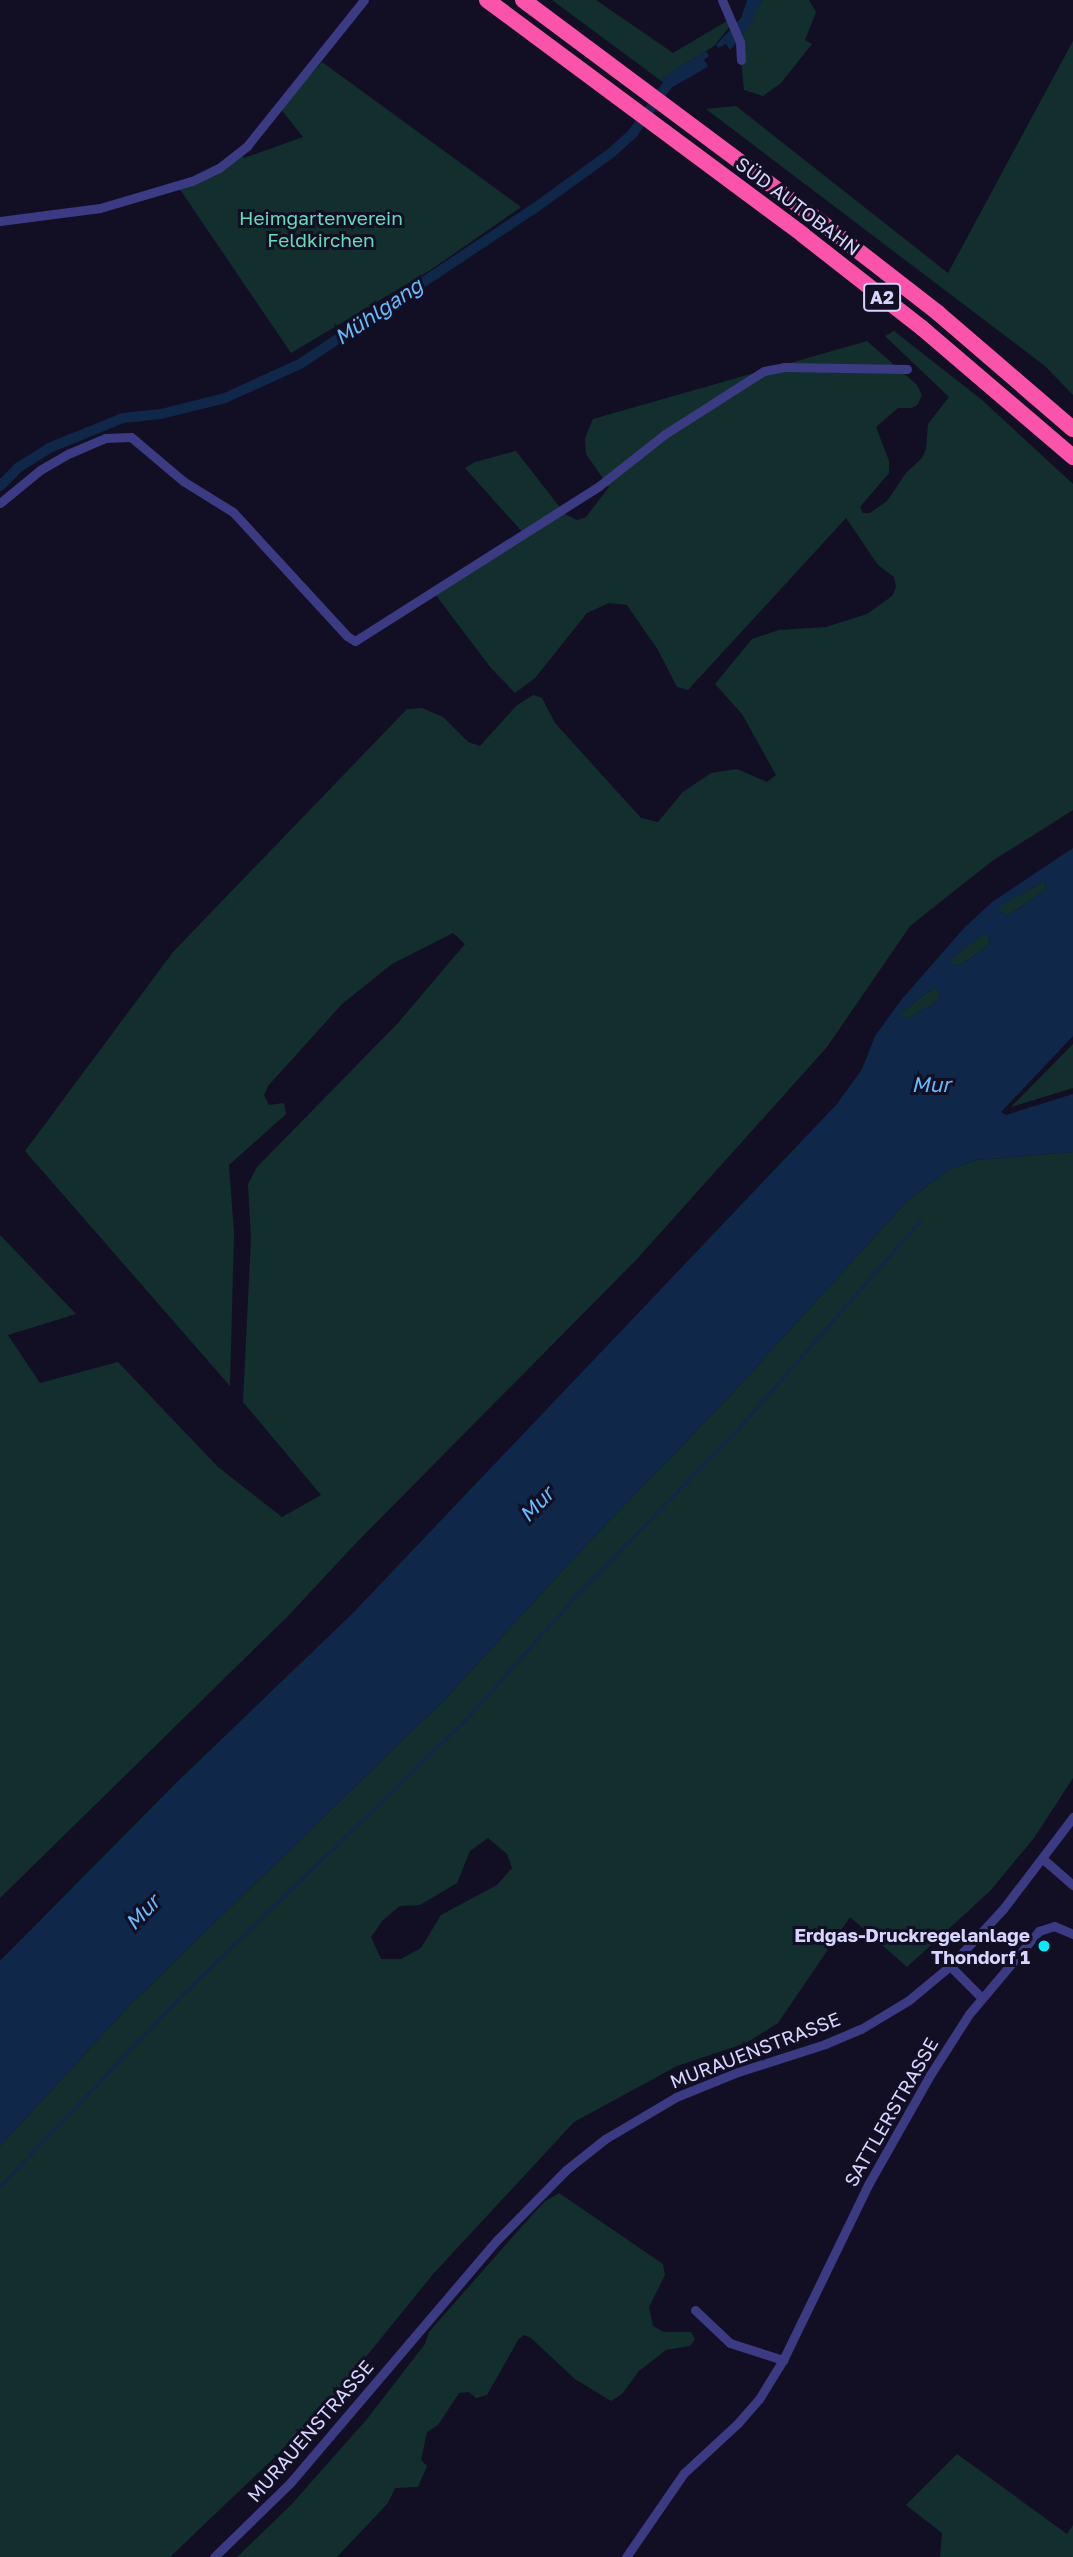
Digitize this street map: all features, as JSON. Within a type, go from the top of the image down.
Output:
[{"type":"highway","name":"SÜD AUTOBAHN","points":[[487,0],[684,145],[922,328],[1073,457]]},
{"type":"highway","name":"SÜD AUTOBAHN","points":[[523,0],[696,127],[938,313],[1073,429]]},
{"type":"street","points":[[0,221],[100,208],[192,181],[219,168],[247,146],[364,0]]},
{"type":"street","points":[[722,0],[740,42],[741,60]]},
{"type":"street","points":[[0,503],[32,475],[70,453],[105,438],[131,437],[183,481],[233,512],[347,636],[355,640],[599,486],[665,433],[764,371],[784,367],[906,369]]},
{"type":"street","name":"MURAUENSTRASSE","points":[[214,2557],[290,2483],[479,2260],[534,2199],[566,2169],[632,2122],[703,2084],[825,2045],[861,2029],[909,2000],[950,1966],[1003,1909],[1073,1817]]},
{"type":"street","points":[[1043,1859],[1073,1885]]},
{"type":"street","name":"SATTLERSTRASSE","points":[[626,2557],[684,2473],[738,2423],[759,2399],[783,2360],[869,2183],[930,2075],[982,1998],[1039,1931],[1054,1926],[1073,1934]]},
{"type":"street","points":[[950,1966],[982,1998]]},
{"type":"street","points":[[695,2310],[730,2343],[755,2354],[783,2360]]},
{"type":"green space","points":[[552,0],[596,0],[673,53],[727,21],[731,25],[714,46],[660,80]]},
{"type":"green space","points":[[762,0],[809,0],[816,12],[805,40],[812,44],[781,83],[763,96],[744,90],[741,60],[741,38]]},
{"type":"green space","points":[[1073,41],[1073,395],[1045,366],[706,109],[736,106],[948,273]]},
{"type":"green space","name":"Heimgartenverein Feldkirchen","points":[[322,62],[521,207],[432,269],[291,353],[179,188],[242,155],[244,158],[303,137],[280,108]]},
{"type":"green space","points":[[894,331],[982,400],[1073,484],[1073,810],[992,861],[910,926],[827,1047],[636,1260],[357,1542],[287,1617],[0,1898],[0,1235],[76,1314],[8,1335],[40,1383],[118,1362],[218,1467],[282,1517],[321,1495],[243,1402],[251,1239],[248,1184],[257,1167],[398,1023],[465,944],[453,933],[392,964],[342,1004],[268,1086],[264,1095],[269,1105],[284,1103],[286,1114],[229,1165],[234,1233],[230,1386],[25,1151],[173,952],[407,709],[422,708],[443,717],[468,742],[480,746],[516,706],[533,695],[542,698],[555,723],[641,818],[658,822],[683,792],[711,773],[737,769],[767,782],[776,775],[742,714],[715,684],[752,639],[779,630],[826,627],[867,614],[892,596],[896,587],[894,577],[878,565],[846,518],[688,690],[677,687],[658,650],[627,605],[609,603],[587,613],[535,678],[515,693],[491,668],[435,594],[524,534],[465,468],[475,462],[516,451],[565,514],[577,520],[586,517],[609,487],[586,454],[585,438],[593,419],[867,341],[917,385],[922,395],[918,404],[912,408],[898,408],[876,427],[889,461],[889,473],[860,507],[863,513],[870,513],[887,501],[906,473],[922,458],[926,449],[928,424],[949,397],[885,336]]},
{"type":"green space","points":[[1044,881],[1046,889],[1035,898],[1007,916],[1000,912],[999,906]]},
{"type":"green space","points":[[982,935],[990,937],[989,945],[962,964],[956,966],[952,963],[951,958]]},
{"type":"green space","points":[[933,988],[938,989],[940,997],[936,1002],[911,1017],[902,1017],[902,1012]]},
{"type":"green space","points":[[1073,1044],[1073,1088],[1011,1107]]},
{"type":"green space","points":[[1073,1152],[1073,1778],[1034,1838],[990,1891],[907,1967],[850,1917],[778,2023],[746,2043],[677,2066],[574,2122],[434,2273],[317,2417],[170,2557],[0,2557],[0,2146],[128,2007],[448,1696],[584,1547],[728,1398],[907,1201],[948,1170],[976,1160]],"holes":[[[488,1838],[507,1854],[512,1868],[497,1885],[441,1915],[421,1948],[401,1959],[381,1959],[371,1937],[383,1920],[400,1906],[420,1905],[457,1883],[470,1851]]]},
{"type":"green space","points":[[559,2193],[663,2264],[665,2275],[649,2307],[653,2326],[664,2332],[691,2332],[695,2339],[690,2346],[666,2350],[639,2371],[622,2394],[611,2401],[575,2379],[531,2338],[524,2335],[518,2340],[487,2395],[476,2398],[469,2392],[459,2393],[438,2425],[427,2432],[421,2460],[427,2466],[418,2487],[395,2488],[388,2503],[337,2557],[237,2557],[291,2505],[367,2419],[425,2344],[429,2332],[544,2202]]},
{"type":"green space","points":[[957,2454],[1067,2534],[1073,2525],[1073,2557],[940,2557],[942,2533],[906,2505]]},
{"type":"water","points":[[747,0],[762,0],[747,31],[730,50],[726,44],[718,48],[716,45],[741,18]]},
{"type":"water","points":[[706,51],[709,56],[704,60],[708,66],[704,69],[671,88],[660,80]]},
{"type":"water","name":"Mur","points":[[1073,848],[1073,1036],[1001,1112],[1006,1115],[1073,1094],[1073,1152],[976,1160],[948,1170],[907,1201],[728,1398],[584,1547],[448,1696],[128,2007],[0,2146],[0,1961],[176,1783],[352,1614],[837,1104],[862,1069],[875,1036],[902,999],[964,928],[992,902]],"holes":[[[1044,881],[1046,889],[1035,898],[1007,916],[1000,912],[1000,906]],[[982,935],[990,937],[989,945],[962,964],[956,966],[952,963],[952,958]],[[933,988],[938,990],[940,997],[936,1002],[911,1017],[902,1017],[902,1012]]]},
{"type":"waterway","name":"Mühlgang","points":[[0,486],[19,467],[49,448],[123,418],[161,414],[225,398],[300,364],[535,208],[611,153],[633,133],[673,77]]},
{"type":"waterway","points":[[0,2186],[178,1999],[465,1720],[581,1590],[736,1431],[920,1221]]},
{"type":"place","name":"Erdgas-Druckregelanlage Thondorf 1","points":[[1044,1946]]}]
